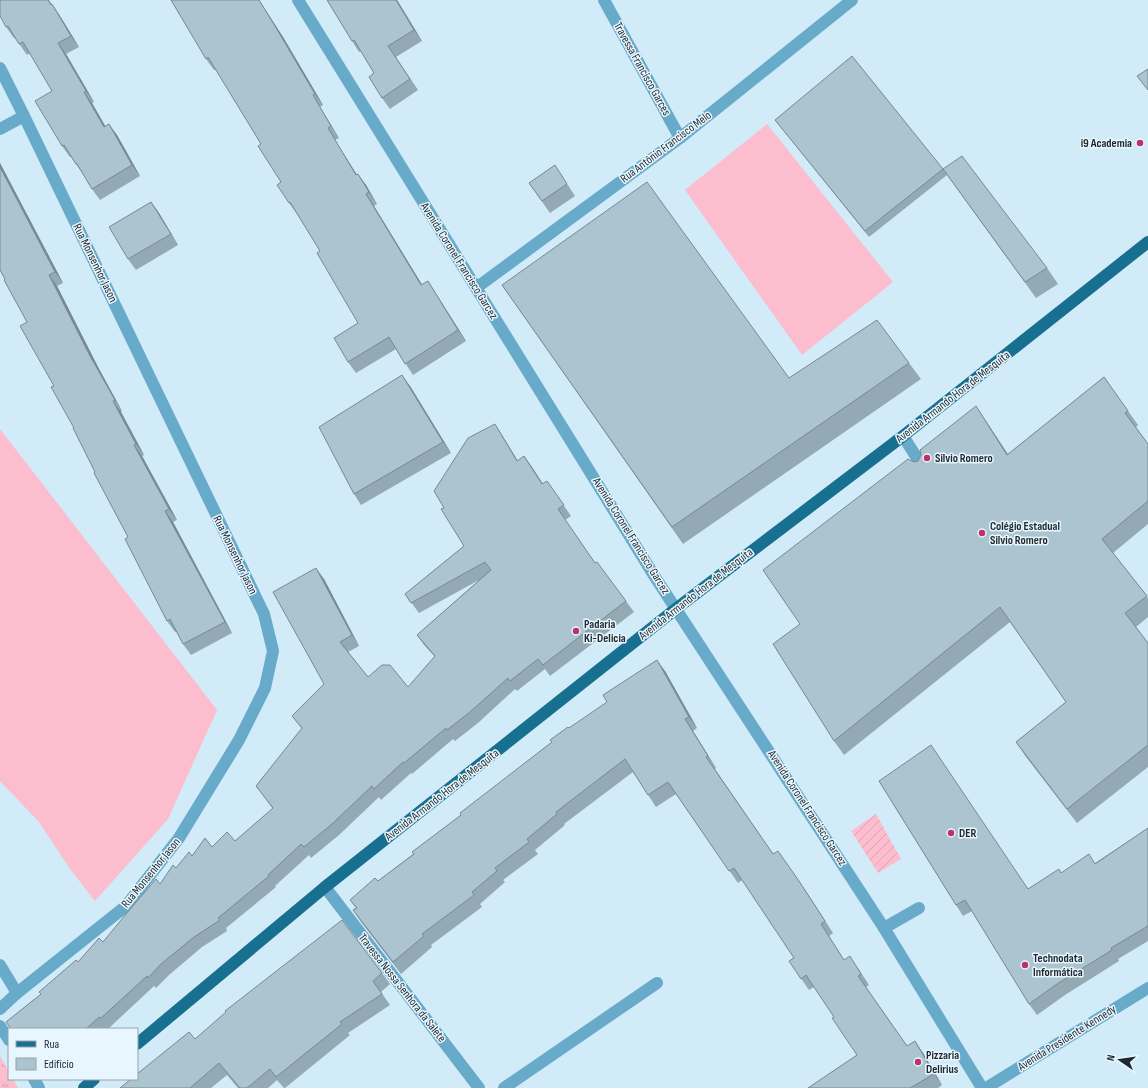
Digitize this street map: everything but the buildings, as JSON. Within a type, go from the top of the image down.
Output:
[{"type":"main road","name":"Avenida Armando Hora de Mesquita","points":[[138,1043],[325,888],[677,608],[903,436],[1148,242]]},
{"type":"main road","points":[[85,1088],[93,1080]]},
{"type":"street","name":"Avenida Coronel Francisco Garcez","points":[[298,0],[655,576],[884,928],[982,1088]]},
{"type":"street","name":"Travessa Francisco Garces","points":[[604,0],[680,138]]},
{"type":"street","name":"Rua Antônio Francisco Melo","points":[[476,288],[680,138],[852,0]]},
{"type":"street","name":"Rua Monsenhor Jason","points":[[0,68],[264,614],[272,651],[265,688],[239,740],[179,838],[126,906],[0,1009]]},
{"type":"street","points":[[0,129],[24,116]]},
{"type":"street","points":[[903,436],[924,469]]},
{"type":"street","name":"Travessa Nossa Senhora da Salete","points":[[325,888],[479,1088]]},
{"type":"street","points":[[884,928],[920,908]]},
{"type":"street","points":[[0,965],[18,993]]},
{"type":"street","points":[[504,1088],[656,983]]},
{"type":"street","name":"Avenida Presidente Kennedy","points":[[986,1088],[1148,988]]},
{"type":"street","points":[[0,1026],[8,1038]]},
{"type":"green space","points":[[767,124],[893,282],[802,355],[685,190]]},
{"type":"green space","points":[[0,429],[217,710],[168,819],[95,901],[70,869],[39,822],[0,781]]},
{"type":"green space","points":[[876,814],[901,859],[878,873],[851,831]]},
{"type":"green space","points":[[0,1056],[8,1070],[8,1080],[14,1080],[18,1088],[0,1088]]},
{"type":"place","name":"i9 Academia","points":[[1140,143]]},
{"type":"place","name":"Silvio Romero","points":[[927,458]]},
{"type":"place","name":"Colégio Estadual Silvio Romero","points":[[982,533]]},
{"type":"place","name":"Padaria Ki-Delicia","points":[[576,631]]},
{"type":"place","name":"DER","points":[[951,833]]},
{"type":"place","name":"Technodata Informática","points":[[1025,965]]},
{"type":"place","name":"Pizzaria Delirius","points":[[918,1062]]}]
